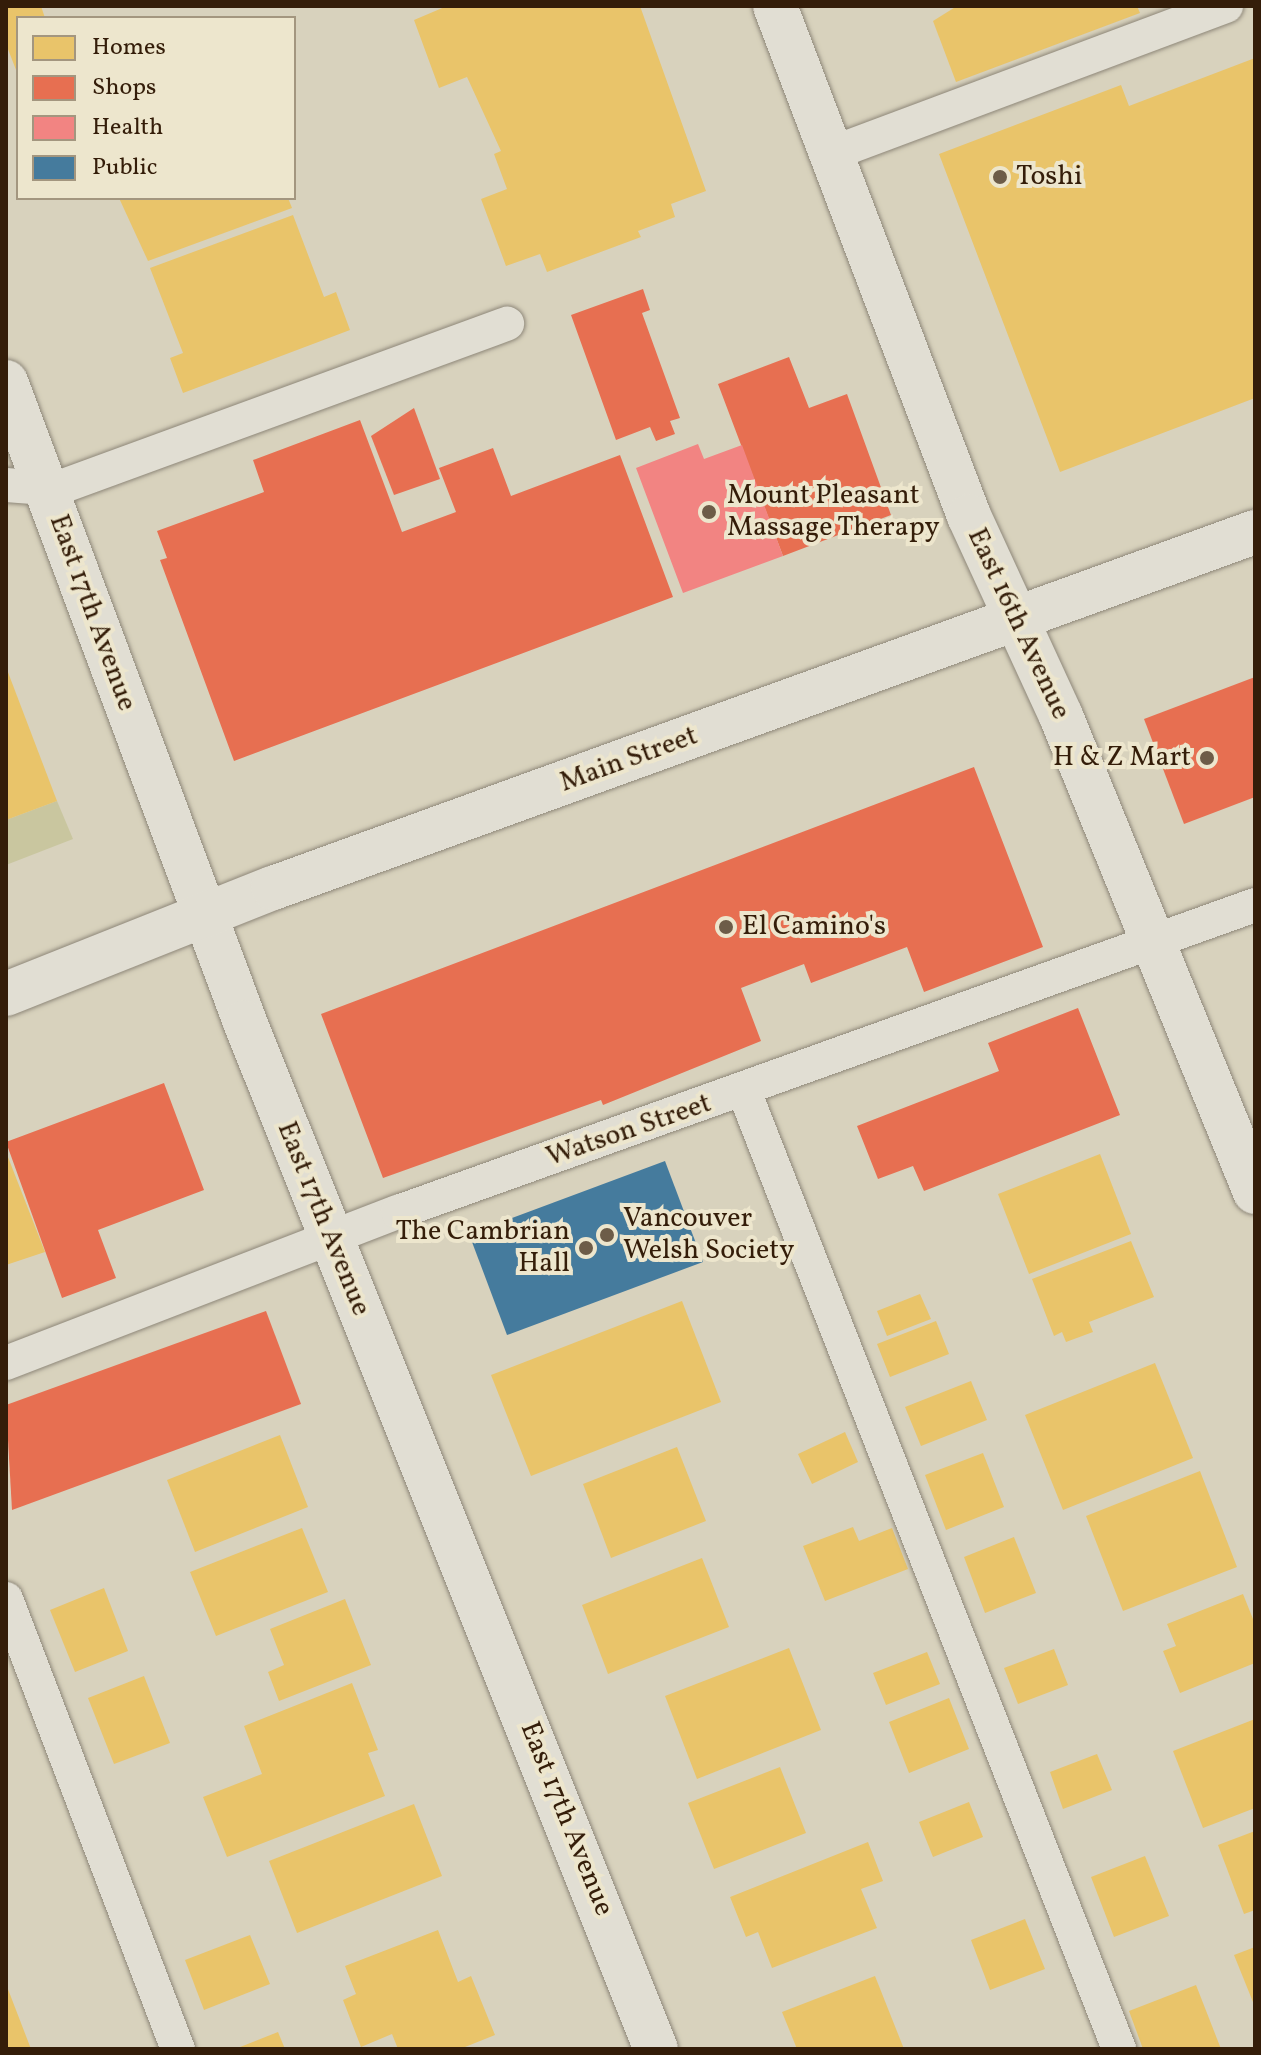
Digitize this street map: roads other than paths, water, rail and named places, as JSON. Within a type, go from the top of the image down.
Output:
[{"type":"street","name":"East 16th Avenue","points":[[775,6],[830,154],[1015,620],[1154,943],[1255,1192]]},
{"type":"street","name":"East 17th Avenue","points":[[6,382],[33,489],[656,2049]]},
{"type":"street","name":"Main Street","points":[[6,994],[205,914],[1255,532]]},
{"type":"lane","points":[[830,154],[1226,6]]},
{"type":"lane","points":[[33,489],[507,324]]},
{"type":"lane","name":"Watson Street","points":[[6,1363],[330,1238],[1255,905]]},
{"type":"lane","points":[[744,1091],[1119,2049]]},
{"type":"lane","points":[[6,1599],[178,2049]]},
{"type":"place","name":"Toshi","points":[[1000,177]]},
{"type":"place","name":"Mount Pleasant Massage Therapy","points":[[709,512]]},
{"type":"place","name":"H & Z Mart","points":[[1207,758]]},
{"type":"place","name":"El Camino's","points":[[726,927]]},
{"type":"place","name":"Vancouver Welsh Society","points":[[607,1235]]},
{"type":"place","name":"The Cambrian Hall","points":[[586,1248]]}]
